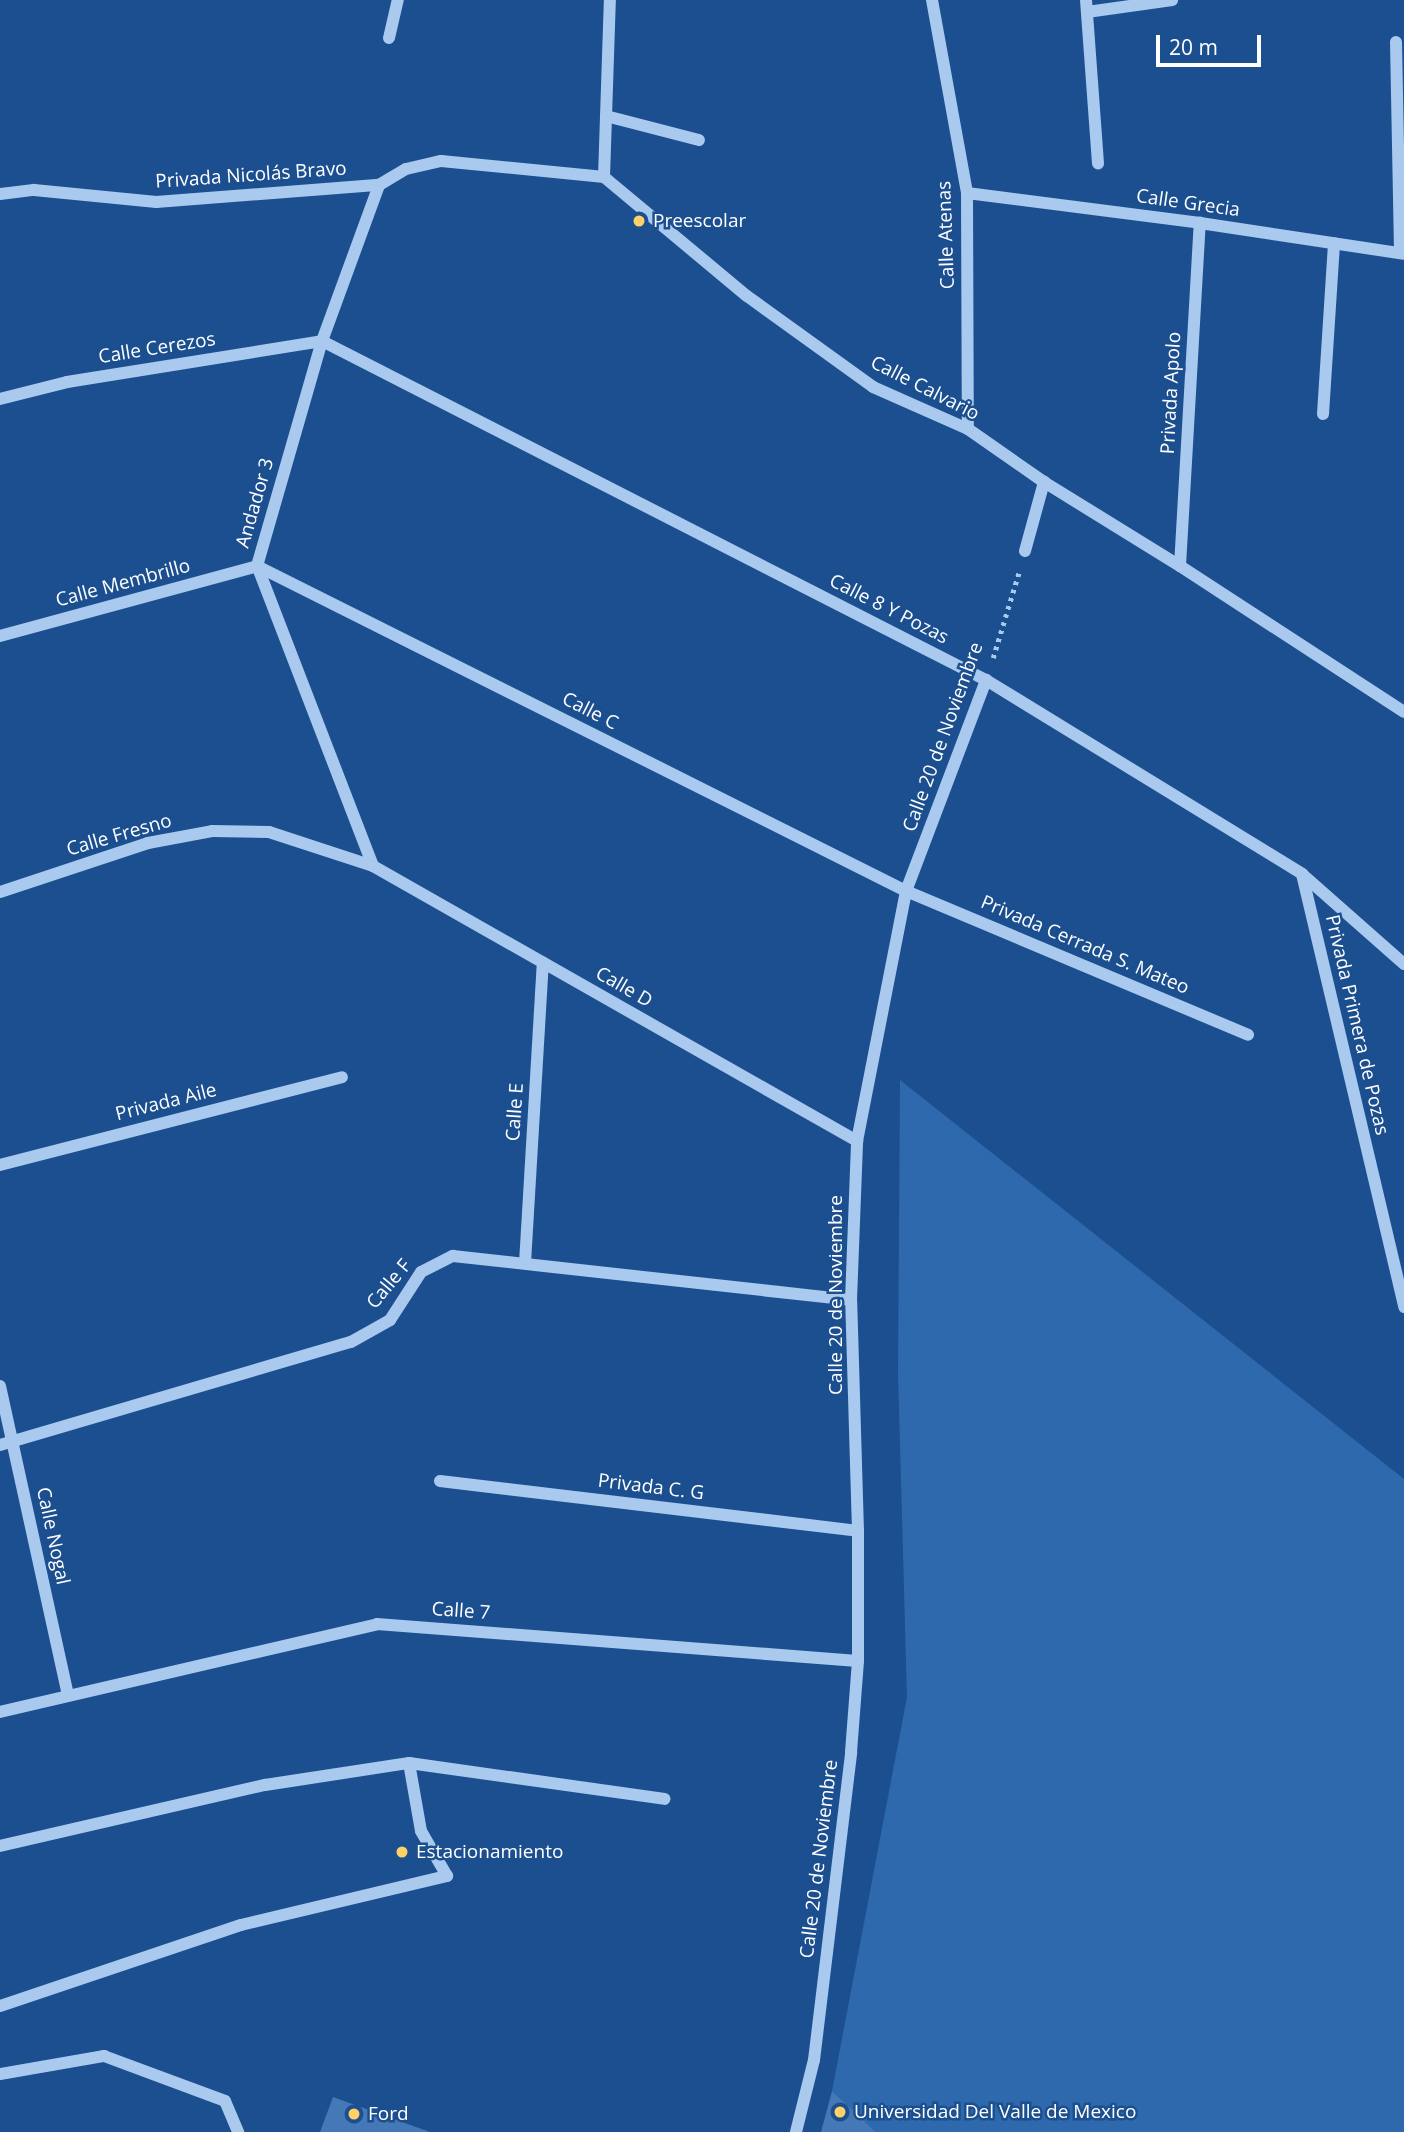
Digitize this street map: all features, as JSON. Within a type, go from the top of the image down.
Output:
[{"type":"street","points":[[389,37],[398,0]]},
{"type":"street","points":[[379,185],[407,169],[441,161],[604,177],[610,0]]},
{"type":"street","name":"Calle Atenas","points":[[932,0],[967,193],[968,429]]},
{"type":"street","points":[[1098,164],[1087,6],[1172,0]]},
{"type":"street","points":[[1396,42],[1402,254]]},
{"type":"street","points":[[606,116],[699,140]]},
{"type":"street","name":"Calle Calvario","points":[[604,177],[747,296],[873,387],[968,429],[1044,482],[1180,566],[1404,712]]},
{"type":"street","name":"Privada Nicolás Bravo","points":[[0,194],[34,190],[156,202],[379,185]]},
{"type":"street","name":"Andador 3","points":[[373,866],[257,566],[322,341],[379,185]]},
{"type":"street","name":"Calle Grecia","points":[[967,193],[1200,223],[1402,254]]},
{"type":"street","name":"Privada Apolo","points":[[1180,566],[1200,223]]},
{"type":"street","points":[[1323,414],[1334,243]]},
{"type":"street","name":"Calle Cerezos","points":[[0,400],[67,382],[322,341]]},
{"type":"street","name":"Calle 8 Y Pozas","points":[[322,341],[986,680],[1302,874],[1404,964]]},
{"type":"street","points":[[1025,551],[1044,482]]},
{"type":"street","name":"Calle Membrillo","points":[[0,636],[257,566]]},
{"type":"street","name":"Calle C","points":[[257,566],[906,891]]},
{"type":"street","name":"Calle 20 de Noviembre","points":[[796,2132],[814,2060],[851,1752],[858,1661],[858,1531],[851,1300],[857,1141],[906,891],[986,680]]},
{"type":"street","name":"Calle Fresno","points":[[0,892],[148,843],[212,831],[268,832],[373,866]]},
{"type":"street","name":"Calle D","points":[[373,866],[857,1141]]},
{"type":"street","name":"Privada Primera de Pozas","points":[[1302,874],[1404,1307]]},
{"type":"street","name":"Privada Cerrada S. Mateo","points":[[906,891],[1248,1035]]},
{"type":"street","name":"Calle E","points":[[524,1263],[543,963]]},
{"type":"street","name":"Privada Aile","points":[[0,1165],[342,1077]]},
{"type":"street","name":"Calle F","points":[[6,1443],[351,1342],[390,1320],[421,1272],[453,1256],[851,1300]]},
{"type":"street","name":"Calle Nogal","points":[[0,1386],[6,1443],[68,1695]]},
{"type":"street","name":"Privada C. G","points":[[440,1481],[858,1531]]},
{"type":"street","name":"Calle 7","points":[[0,1712],[377,1624],[858,1661]]},
{"type":"street","points":[[0,1846],[265,1785],[409,1763],[664,1799]]},
{"type":"street","points":[[0,2006],[241,1925],[447,1876],[421,1831],[409,1763]]},
{"type":"street","points":[[0,2074],[104,2056],[225,2101],[238,2132]]},
{"type":"path","name":"Calle 20 de Noviembre","points":[[986,680],[1025,551]]},
{"type":"shaded area","points":[[900,1080],[1404,1479],[1404,2132],[876,2132],[832,2091],[907,1697],[898,1373]]},
{"type":"building","name":"Universidad Del Valle de Mexico","points":[[832,2091],[876,2132],[821,2132]]},
{"type":"building","name":"Ford","points":[[333,2097],[430,2132],[320,2132]]},
{"type":"place","name":"Preescolar","points":[[639,221]]},
{"type":"place","name":"Estacionamiento","points":[[402,1852]]},
{"type":"place","name":"Universidad Del Valle de Mexico","points":[[840,2112]]},
{"type":"place","name":"Ford","points":[[354,2114]]}]
